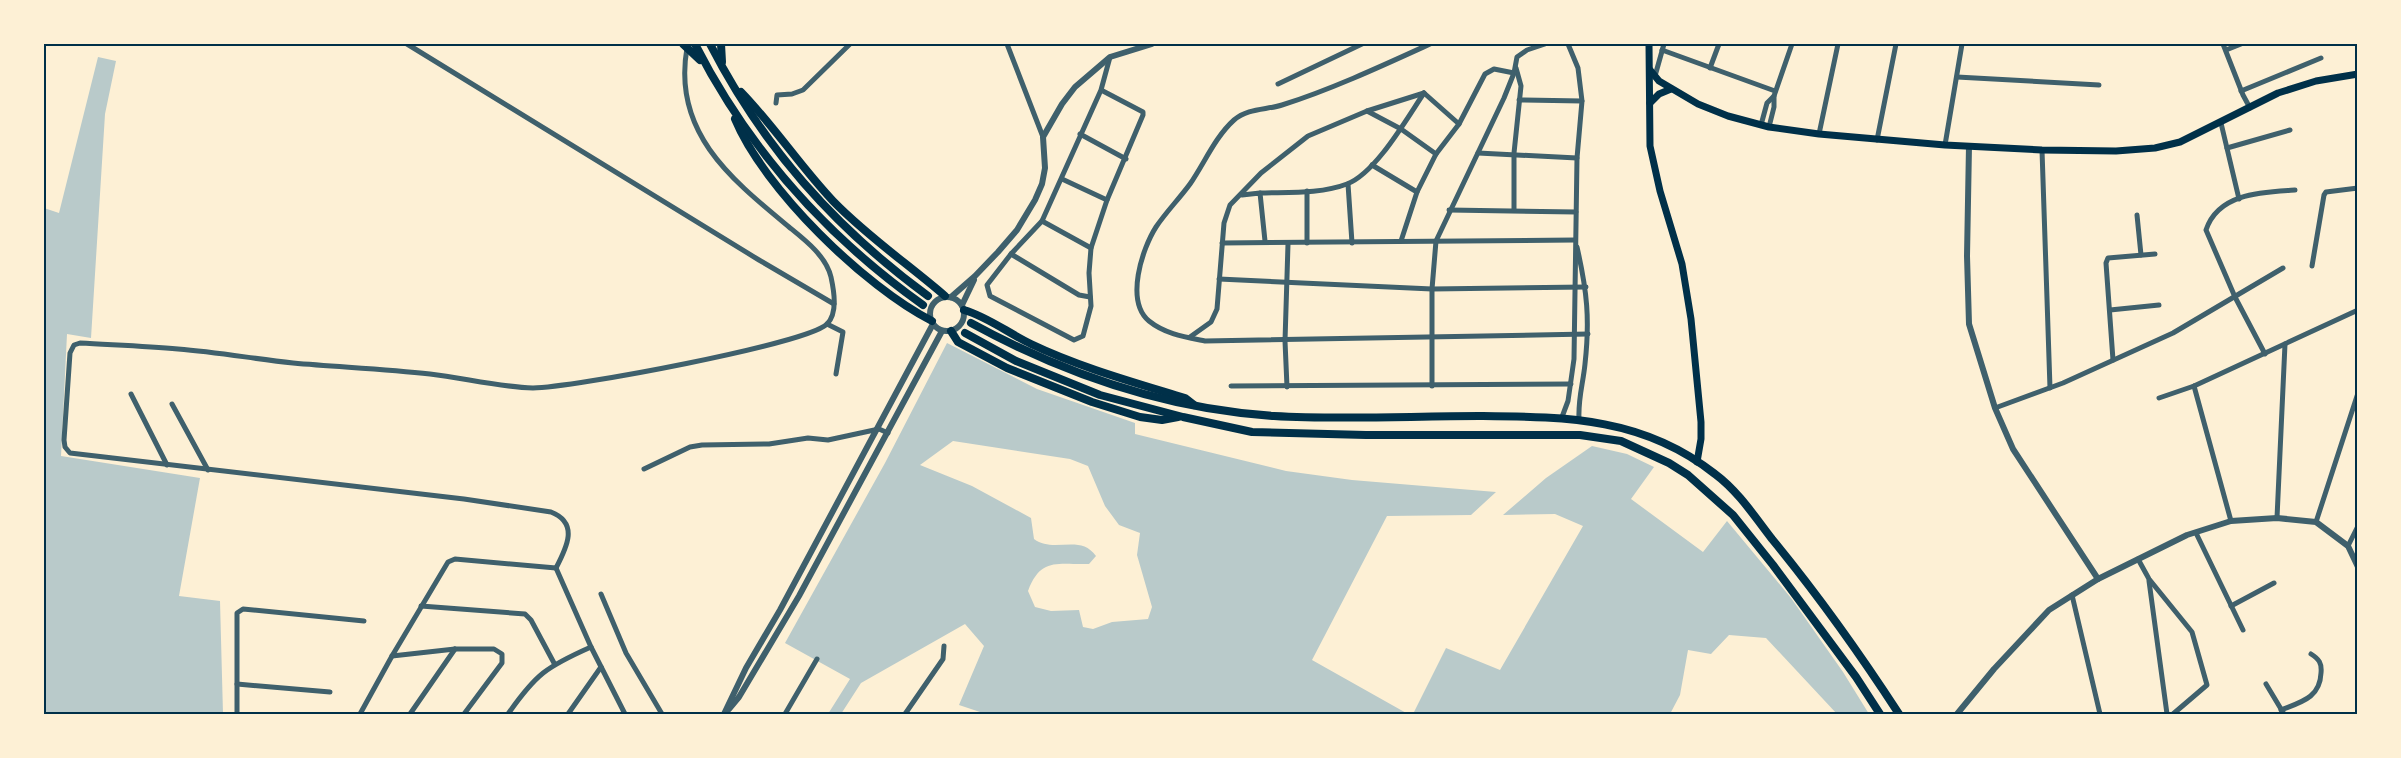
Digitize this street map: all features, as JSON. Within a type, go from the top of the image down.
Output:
[{"type":"highway","points":[[710,44],[762,133],[784,162],[818,200],[870,250],[928,296]]},
{"type":"highway","points":[[721,44],[723,69]]},
{"type":"highway","points":[[689,45],[784,181],[825,224],[871,266],[923,305]]},
{"type":"highway","points":[[731,82],[759,110],[832,200],[880,245],[948,296]]},
{"type":"highway","points":[[729,105],[741,135],[756,158],[803,216],[860,270],[916,314],[932,323]]},
{"type":"highway","points":[[963,308],[1031,344],[1115,376],[1185,398],[1196,407]]},
{"type":"highway","points":[[971,323],[1052,364],[1157,398],[1196,407],[1274,416],[1562,417],[1629,429],[1674,448],[1717,475],[1745,505],[1857,649],[1899,714]]},
{"type":"highway","points":[[947,331],[958,342],[1007,368],[1092,402],[1140,417],[1162,420],[1183,417]]},
{"type":"highway","points":[[965,333],[1016,361],[1100,395],[1252,432],[1580,435],[1621,441],[1669,463],[1688,475],[1733,515],[1856,677],[1880,714]]},
{"type":"main road","points":[[1649,44],[1653,73],[1650,146],[1660,191],[1682,264],[1691,318],[1701,422],[1697,462]]},
{"type":"main road","points":[[1653,73],[1671,89],[1698,104],[1728,116],[1769,127],[1876,140],[1945,145],[2116,151],[2155,148],[2181,142],[2278,93],[2316,81],[2358,74]]},
{"type":"main road","points":[[1650,103],[1659,94],[1671,89]]},
{"type":"street","points":[[407,44],[759,260],[834,303]]},
{"type":"street","points":[[776,103],[777,95],[792,94],[803,90],[850,44]]},
{"type":"street","points":[[725,714],[746,668],[879,429],[932,323],[930,310],[932,305],[975,276],[998,252],[1017,230],[1042,184],[1046,153],[1043,137],[1007,44]]},
{"type":"street","points":[[1043,137],[1075,87],[1110,57],[1152,44]]},
{"type":"street","points":[[1278,84],[1362,44]]},
{"type":"street","points":[[1430,44],[1281,105],[1256,109],[1234,120],[1156,228],[1138,272],[1138,299],[1148,320],[1168,333],[1205,341],[1588,334]]},
{"type":"street","points":[[1432,386],[1432,289],[1436,241],[1514,73],[1517,57],[1521,52],[1545,44]]},
{"type":"street","points":[[1562,417],[1571,384],[1576,334],[1574,287],[1577,158],[1582,101],[1578,68],[1568,44]]},
{"type":"street","points":[[1653,73],[1664,44]]},
{"type":"street","points":[[1710,68],[1719,44]]},
{"type":"street","points":[[1769,127],[1775,93],[1792,44]]},
{"type":"street","points":[[1819,134],[1838,44]]},
{"type":"street","points":[[1876,140],[1896,44]]},
{"type":"street","points":[[1945,145],[1962,44]]},
{"type":"street","points":[[2223,44],[2250,108]]},
{"type":"street","points":[[2226,50],[2241,44]]},
{"type":"street","points":[[556,567],[566,550],[569,538],[567,525],[561,516],[550,512],[464,499],[70,453],[64,447],[70,353],[74,345],[80,343],[178,349],[293,363],[430,374],[531,388],[560,386],[782,343],[818,330],[831,318],[834,303],[830,273],[826,264],[807,242],[729,176],[701,136],[693,118],[684,83],[689,45]]},
{"type":"street","points":[[1662,50],[1775,93]]},
{"type":"street","points":[[1101,90],[1143,114],[1107,200],[1091,248],[1089,273],[1091,306],[1083,336],[1078,340],[1070,339],[990,296],[988,282],[1042,221],[1101,90],[1110,57]]},
{"type":"street","points":[[2242,93],[2321,58]]},
{"type":"street","points":[[1514,210],[1514,153],[1520,100],[1520,79],[1516,66]]},
{"type":"street","points":[[1401,241],[1417,192],[1436,154],[1459,124],[1485,74],[1494,69],[1514,73]]},
{"type":"street","points":[[1957,77],[2099,85]]},
{"type":"street","points":[[1190,338],[1211,322],[1217,309],[1224,223],[1230,205],[1261,173],[1308,136],[1367,111],[1424,93]]},
{"type":"street","points":[[1424,93],[1459,124]]},
{"type":"street","points":[[1242,195],[1307,191],[1348,184],[1372,165],[1401,129],[1424,93]]},
{"type":"street","points":[[1761,125],[1767,103],[1775,93]]},
{"type":"street","points":[[1520,100],[1582,101]]},
{"type":"street","points":[[1367,111],[1401,129],[1436,154]]},
{"type":"street","points":[[2221,123],[2239,199]]},
{"type":"street","points":[[2227,148],[2290,130]]},
{"type":"street","points":[[1080,134],[1126,159]]},
{"type":"street","points":[[1969,146],[1967,256],[1969,324],[1995,408],[2013,449],[2098,579]]},
{"type":"street","points":[[2042,150],[2050,388]]},
{"type":"street","points":[[1478,153],[1514,153],[1577,158]]},
{"type":"street","points":[[1372,165],[1417,192]]},
{"type":"street","points":[[1062,178],[1107,200]]},
{"type":"street","points":[[1348,184],[1352,243]]},
{"type":"street","points":[[2312,266],[2326,192],[2358,188]]},
{"type":"street","points":[[2265,354],[2235,297],[2206,230],[2209,220],[2217,211],[2250,193],[2295,190]]},
{"type":"street","points":[[1307,191],[1307,243]]},
{"type":"street","points":[[1260,194],[1264,242]]},
{"type":"street","points":[[1449,210],[1576,212]]},
{"type":"street","points":[[2138,215],[2141,255]]},
{"type":"street","points":[[1042,221],[1091,248]]},
{"type":"street","points":[[1222,243],[1575,240]]},
{"type":"street","points":[[1575,240],[1587,287],[1588,334],[1585,368],[1578,398],[1579,420]]},
{"type":"street","points":[[1287,387],[1288,244]]},
{"type":"street","points":[[998,252],[1079,295],[1090,297]]},
{"type":"street","points":[[2113,360],[2106,263],[2112,257],[2155,254]]},
{"type":"street","points":[[1995,408],[2050,388],[2173,333],[2283,268]]},
{"type":"street","points":[[725,714],[739,697],[799,596],[947,331],[963,321],[963,308],[975,276]]},
{"type":"street","points":[[1219,279],[1432,289],[1587,287]]},
{"type":"street","points":[[948,296],[963,308]]},
{"type":"street","points":[[2110,310],[2159,305]]},
{"type":"street","points":[[2159,398],[2194,386],[2358,310]]},
{"type":"street","points":[[932,323],[947,331]]},
{"type":"street","points":[[827,324],[843,332],[836,374]]},
{"type":"street","points":[[2277,518],[2285,344]]},
{"type":"street","points":[[1231,386],[1571,384]]},
{"type":"street","points":[[2194,386],[2231,521]]},
{"type":"street","points":[[2316,522],[2358,393]]},
{"type":"street","points":[[131,394],[166,465]]},
{"type":"street","points":[[172,404],[208,470]]},
{"type":"street","points":[[644,469],[690,447],[702,445],[769,444],[808,438],[828,440],[879,429],[888,433]]},
{"type":"street","points":[[1957,714],[1994,669],[2049,610],[2098,579],[2187,535],[2231,521],[2277,518],[2316,522],[2348,546],[2357,564]]},
{"type":"street","points":[[2348,546],[2358,526]]},
{"type":"street","points":[[2196,533],[2243,630]]},
{"type":"street","points":[[360,714],[448,562],[455,559],[556,567]]},
{"type":"street","points":[[2138,560],[2149,579],[2192,632],[2206,688],[2173,714]]},
{"type":"street","points":[[556,567],[591,647],[625,714]]},
{"type":"street","points":[[2149,579],[2168,714]]},
{"type":"street","points":[[2231,606],[2274,583]]},
{"type":"street","points":[[601,594],[626,653],[662,714]]},
{"type":"street","points":[[2072,595],[2100,714]]},
{"type":"street","points":[[421,606],[525,614],[531,620],[554,663]]},
{"type":"street","points":[[237,714],[237,613],[243,609],[364,621]]},
{"type":"street","points":[[905,714],[943,659],[944,646]]},
{"type":"street","points":[[508,714],[533,680],[554,663],[591,647]]},
{"type":"street","points":[[392,656],[455,649],[494,649],[502,654],[502,663],[464,714]]},
{"type":"street","points":[[410,714],[455,649]]},
{"type":"street","points":[[2266,684],[2283,712],[2312,698],[2321,684],[2322,666],[2318,658],[2310,654]]},
{"type":"street","points":[[785,714],[817,659]]},
{"type":"street","points":[[568,714],[602,668]]},
{"type":"street","points":[[237,684],[330,692]]},
{"type":"shaded area","points":[[98,57],[116,61],[105,114],[91,338],[67,334],[61,456],[200,478],[179,596],[220,601],[223,714],[44,714],[44,208],[59,213]]},
{"type":"shaded area","points":[[947,343],[1037,389],[1135,423],[1135,434],[1286,471],[1352,480],[1496,492],[1471,515],[1387,516],[1312,660],[1408,714],[986,714],[959,705],[984,646],[965,624],[861,683],[841,714],[828,714],[850,679],[785,643],[885,463]],"holes":[[[953,441],[1070,459],[1088,466],[1105,506],[1119,525],[1140,533],[1137,555],[1152,607],[1148,619],[1112,622],[1093,629],[1083,627],[1079,610],[1051,611],[1035,607],[1028,591],[1039,573],[1051,565],[1089,564],[1096,556],[1090,549],[1075,544],[1050,545],[1034,539],[1031,518],[972,486],[920,465]]]},
{"type":"shaded area","points":[[1592,446],[1627,454],[1654,467],[1631,499],[1703,552],[1727,521],[1791,598],[1843,672],[1869,714],[1837,714],[1766,638],[1729,635],[1711,654],[1688,650],[1680,695],[1670,714],[1413,714],[1446,648],[1500,670],[1583,526],[1555,514],[1503,515],[1546,478]]}]
